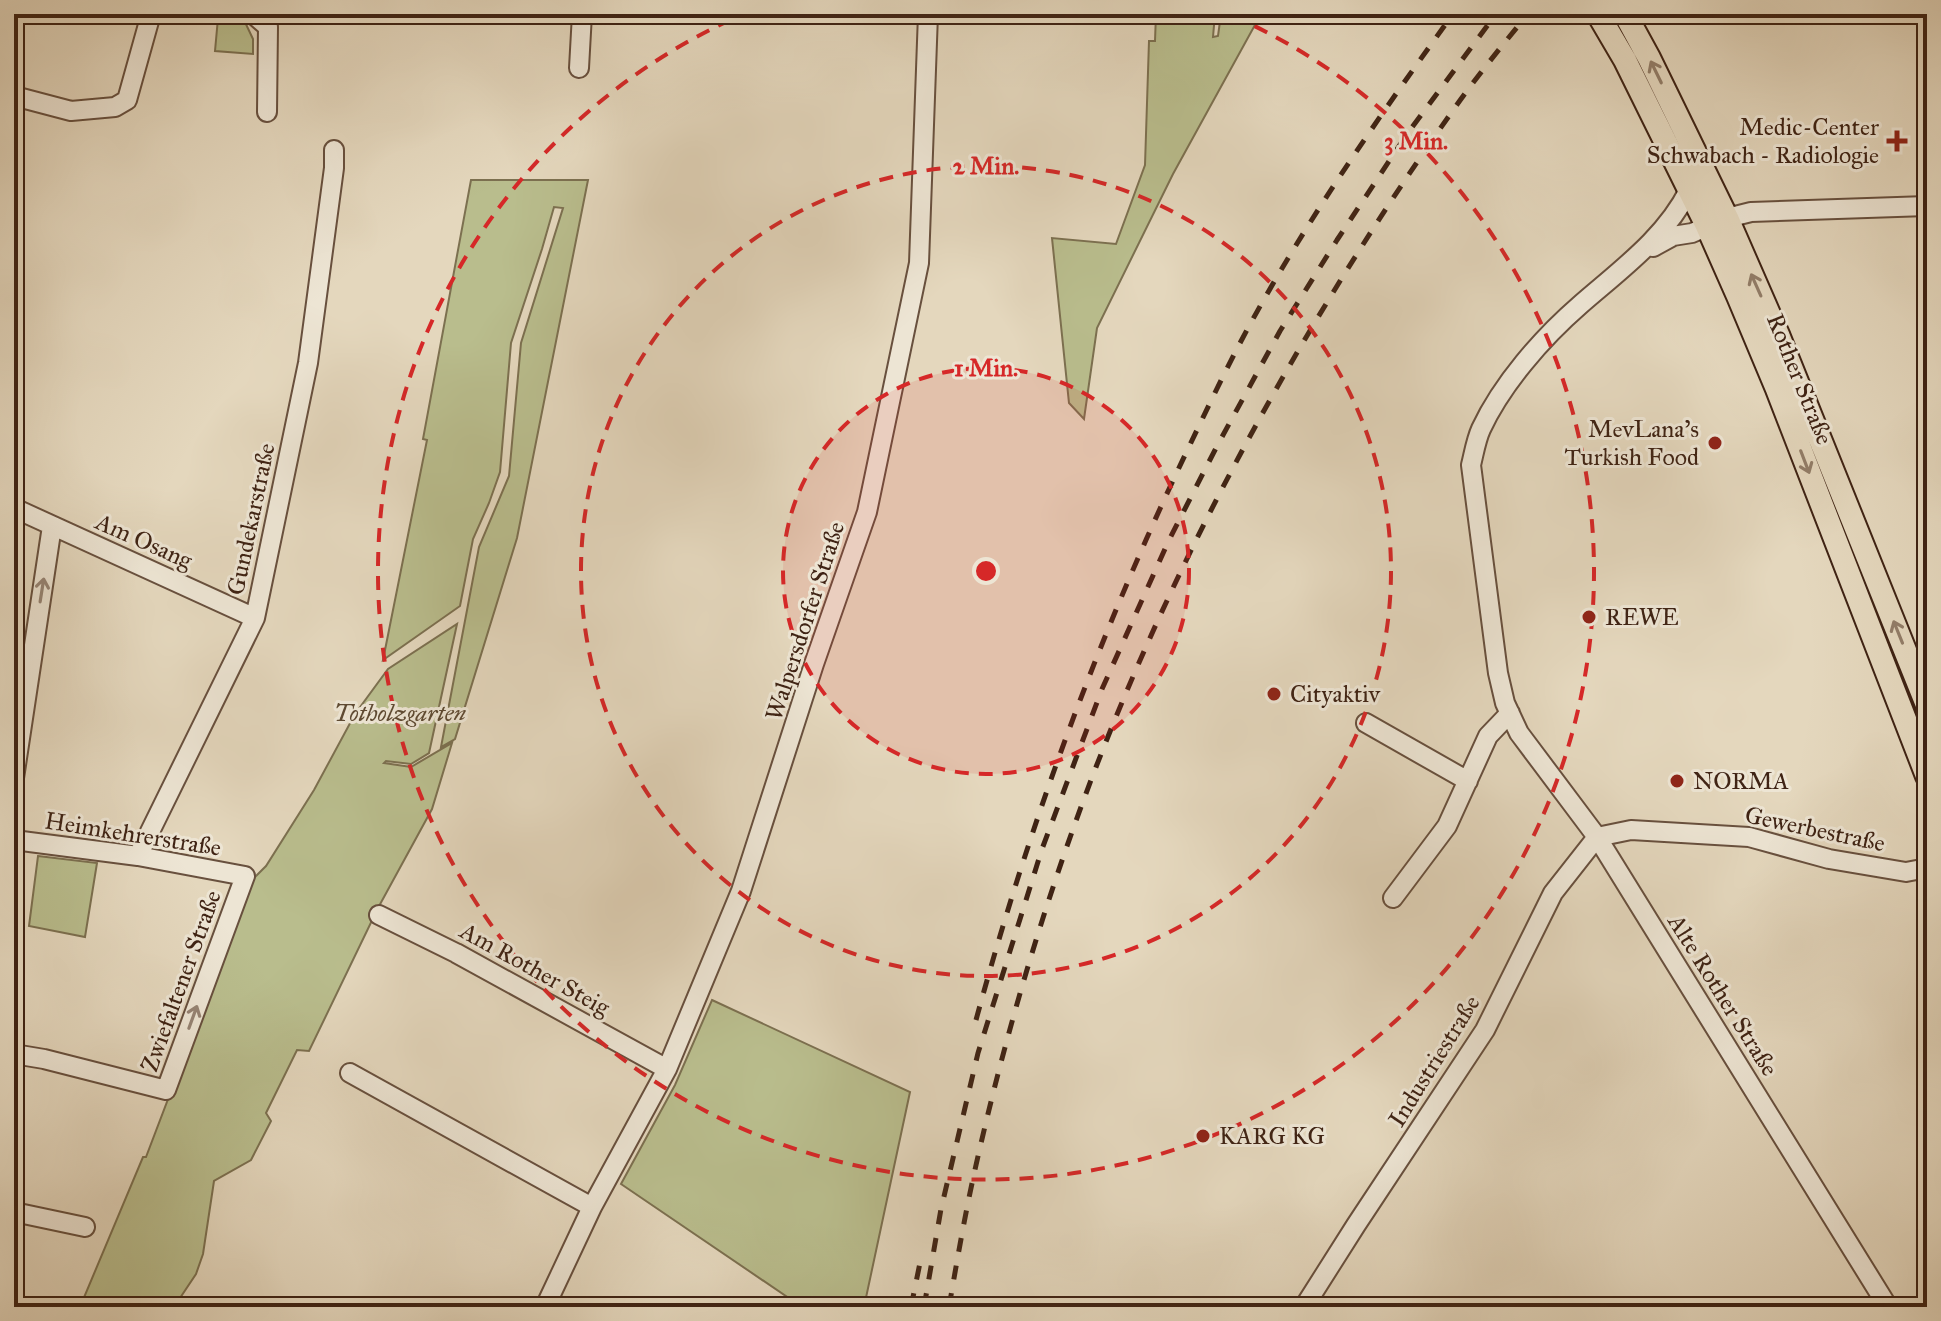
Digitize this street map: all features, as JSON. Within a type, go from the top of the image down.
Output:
[{"type":"main road","name":"Rother Straße","points":[[1598,14],[1625,60],[1689,190],[1717,222],[1779,337],[1927,705]]},
{"type":"main road","name":"Rother Straße","points":[[1625,14],[1649,58],[1717,222],[1777,389],[1927,776]]},
{"type":"street","points":[[14,96],[71,111],[115,107],[127,100],[151,14]]},
{"type":"street","points":[[253,14],[268,27],[267,112]]},
{"type":"street","points":[[579,68],[582,14]]},
{"type":"street","name":"Walpersdorfer Straße","points":[[545,1307],[592,1207],[667,1069],[741,891],[867,512],[919,263],[928,14]]},
{"type":"street","name":"Gundekarstraße","points":[[138,856],[255,618],[308,363],[334,159]]},
{"type":"street","name":"Alte Rother Straße","points":[[1689,190],[1680,209],[1643,252],[1577,308],[1508,381],[1479,432],[1471,465],[1498,673],[1505,703],[1519,733],[1597,837],[1888,1307]]},
{"type":"street","name":"Alte Rother Straße","points":[[1643,252],[1673,236],[1692,233],[1751,212],[1927,206]]},
{"type":"street","name":"Am Osang","points":[[14,508],[255,618]]},
{"type":"street","points":[[14,778],[52,526]]},
{"type":"street","points":[[1393,898],[1447,826],[1488,736],[1510,713]]},
{"type":"street","points":[[1366,723],[1468,781]]},
{"type":"street","name":"Gewerbestraße","points":[[1597,837],[1631,830],[1749,837],[1844,862],[1906,872],[1927,868]]},
{"type":"street","name":"Industriestraße","points":[[1304,1307],[1485,1030],[1553,893],[1597,837]]},
{"type":"street","name":"Heimkehrerstraße","points":[[14,840],[138,856],[245,876]]},
{"type":"street","name":"Zwiefaltener Straße","points":[[14,1054],[166,1090],[245,876]]},
{"type":"street","name":"Am Rother Steig","points":[[379,915],[456,953],[667,1069]]},
{"type":"street","points":[[350,1073],[592,1207]]},
{"type":"street","points":[[14,1212],[85,1227]]},
{"type":"green space","points":[[1156,14],[1215,14],[1213,37],[1218,36],[1221,14],[1261,14],[1173,174],[1097,328],[1084,419],[1069,403],[1052,238],[1116,244],[1145,165],[1149,41],[1155,41]]},
{"type":"green space","points":[[218,18],[244,20],[253,39],[253,54],[215,51]]},
{"type":"green space","points":[[471,180],[588,180],[517,538],[455,739],[441,747],[479,547],[509,476],[521,343],[563,208],[554,207],[511,343],[500,472],[473,539],[460,606],[383,660],[427,440],[423,439]]},
{"type":"green space","name":"Totholzgarten","points":[[457,624],[429,753],[411,764],[384,763],[411,767],[452,743],[432,809],[378,908],[309,1051],[297,1050],[266,1113],[271,1121],[251,1160],[214,1181],[203,1254],[196,1274],[174,1307],[80,1307],[143,1157],[146,1157],[251,881],[266,866],[314,790],[355,714],[388,669]]},
{"type":"green space","points":[[38,856],[97,863],[85,937],[29,926]]},
{"type":"green space","points":[[712,1000],[910,1092],[864,1307],[802,1307],[621,1184],[675,1085]]},
{"type":"railway","points":[[976,1020],[1019,875],[1068,732],[1124,591],[1186,453],[1240,343],[1295,247],[1372,129],[1453,14]]},
{"type":"railway","points":[[924,1307],[941,1209],[978,1053],[1042,849],[1102,689],[1169,540],[1280,331],[1407,134],[1496,14]]},
{"type":"railway","points":[[949,1307],[975,1171],[1017,1006],[1078,814],[1132,679],[1213,506],[1305,338],[1407,177],[1469,88],[1528,14]]},
{"type":"railway","points":[[911,1307],[922,1253]]},
{"type":"place","name":"Medic-Center Schwabach - Radiologie","points":[[1897,141]]},
{"type":"place","name":"MevLana’s Turkish Food","points":[[1715,443]]},
{"type":"place","name":"REWE","points":[[1589,617]]},
{"type":"place","name":"Cityaktiv","points":[[1274,694]]},
{"type":"place","name":"NORMA","points":[[1677,781]]},
{"type":"place","name":"KARG KG","points":[[1203,1136]]}]
